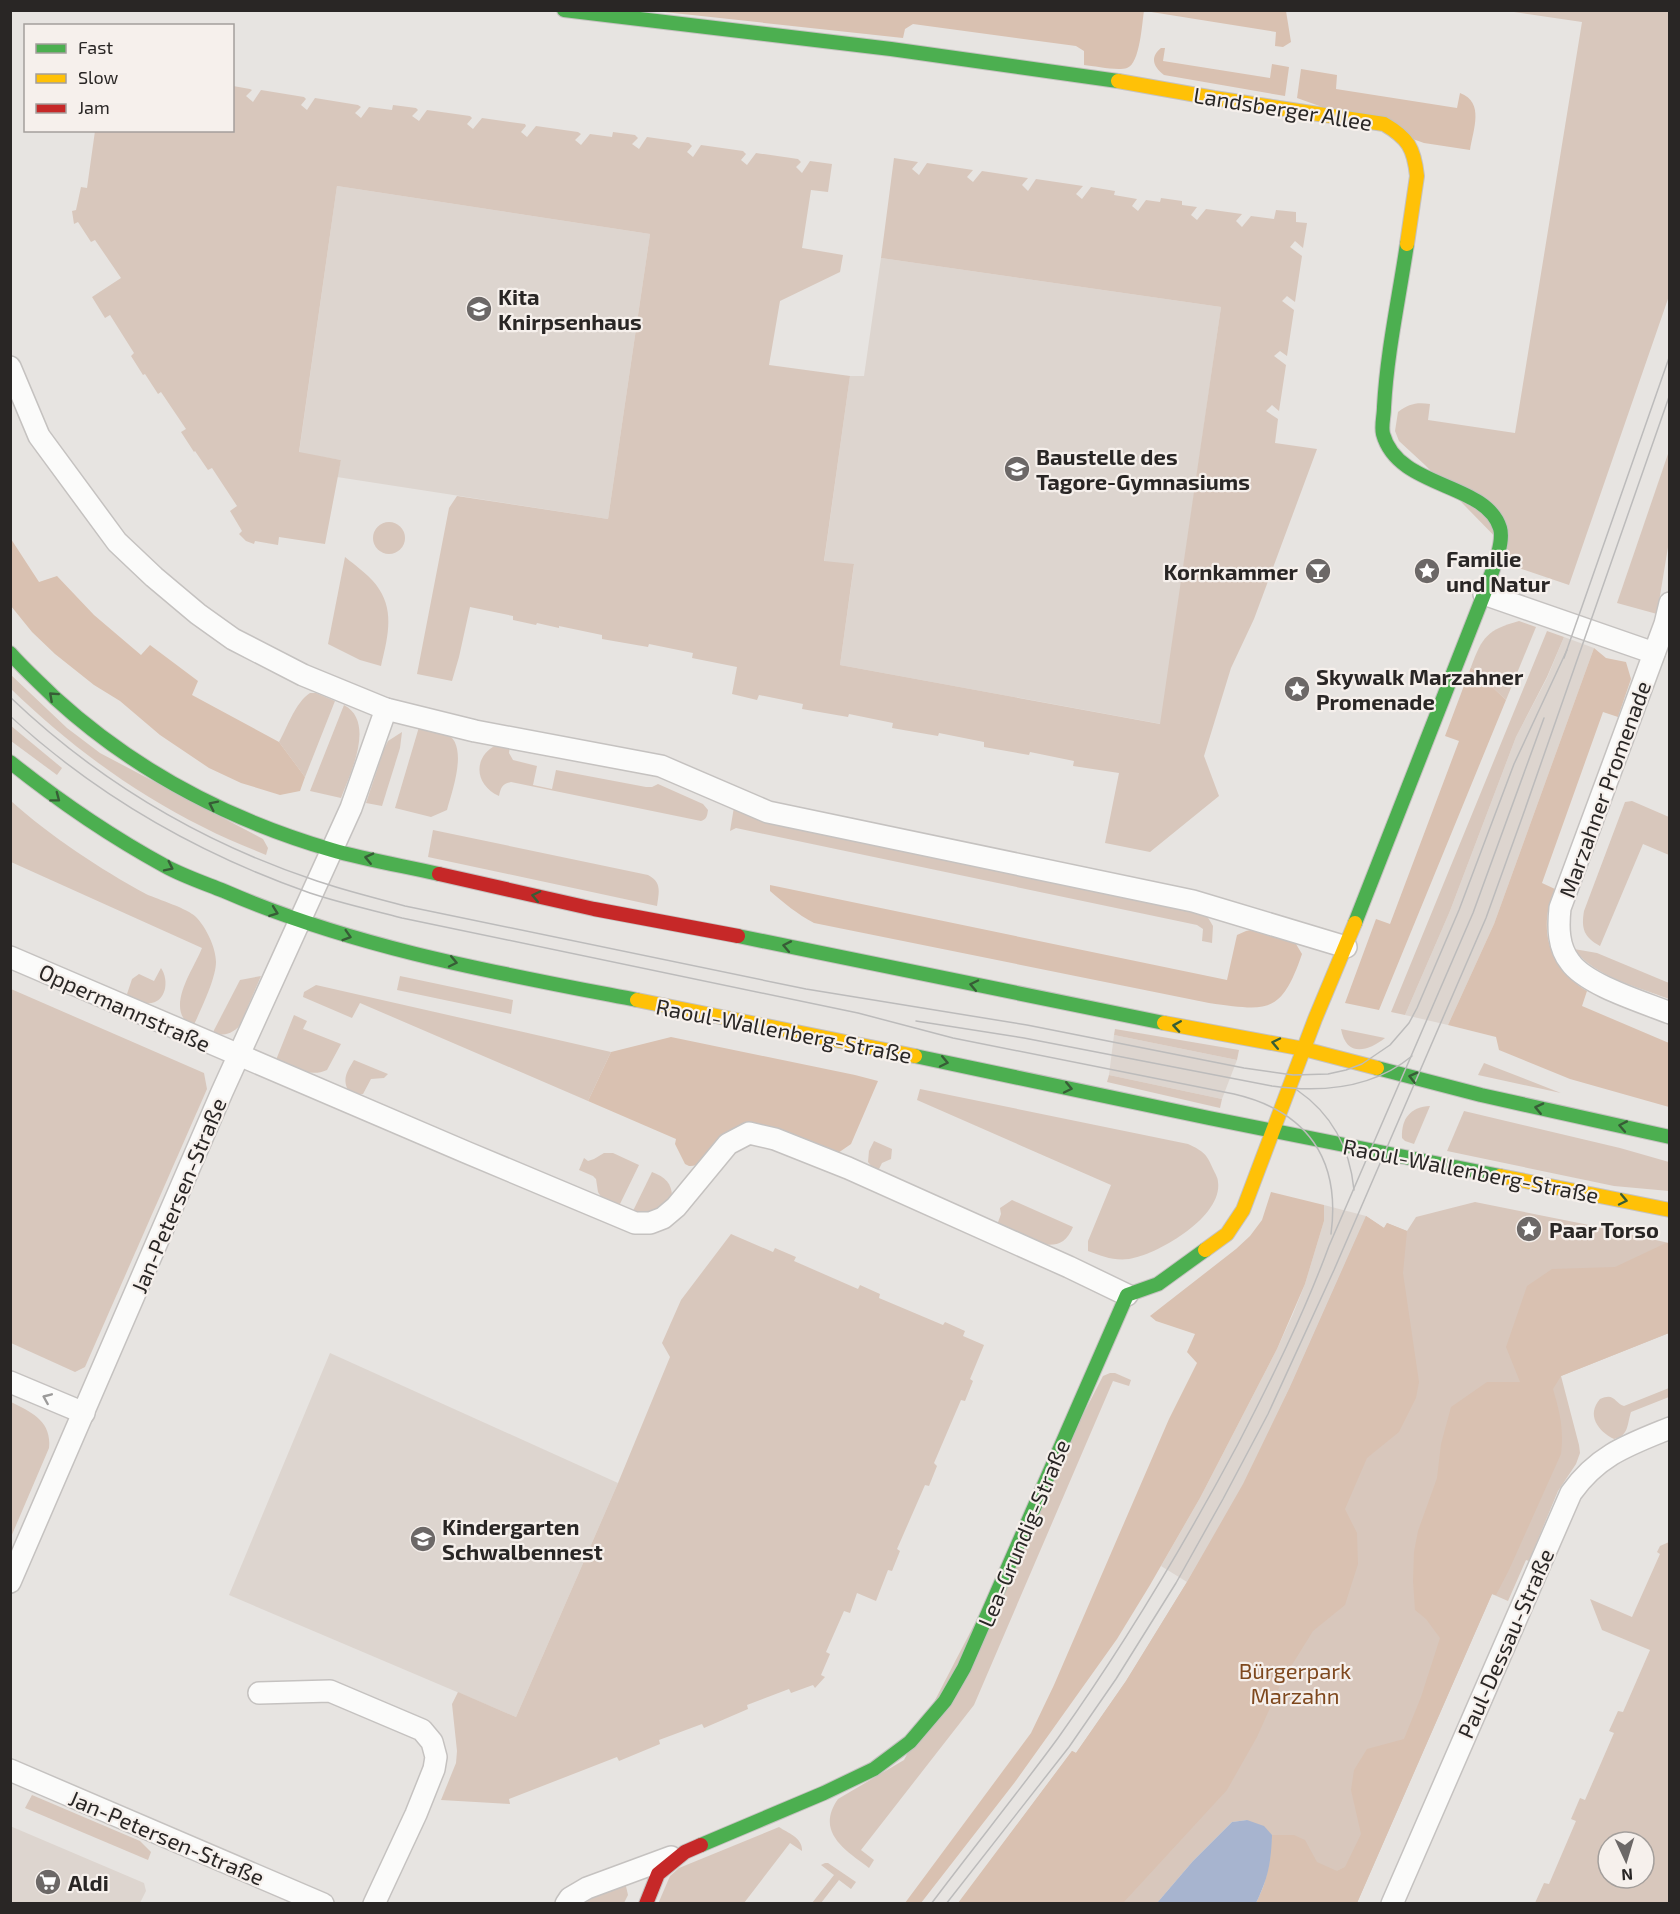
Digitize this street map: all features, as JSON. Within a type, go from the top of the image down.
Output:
[{"type":"main road","name":"Landsberger Allee","points":[[564,10],[891,49],[1141,84],[1384,124],[1400,132],[1411,144],[1416,159],[1417,176],[1385,382],[1383,433],[1388,449],[1399,460],[1420,475],[1486,508],[1495,518],[1500,528],[1501,539],[1484,594]]},
{"type":"main road","points":[[1127,1295],[1158,1284],[1227,1234],[1243,1210],[1272,1130],[1484,594]]},
{"type":"main road","points":[[10,653],[73,714],[125,755],[169,782],[267,828],[333,850],[594,909],[783,945],[1150,1021],[1304,1049],[1472,1093],[1670,1137]]},
{"type":"main road","name":"Raoul-Wallenberg-Straße","points":[[10,762],[91,822],[167,867],[299,921],[406,953],[1670,1210]]},
{"type":"main road","name":"Lea-Grundig-Straße","points":[[646,1904],[658,1874],[684,1852],[816,1797],[874,1769],[910,1742],[945,1701],[964,1668],[1127,1295]]},
{"type":"street","points":[[10,367],[39,436],[117,542],[198,614],[233,639],[303,675],[386,709],[474,731],[661,766],[768,812],[1193,901],[1346,947]]},
{"type":"street","points":[[1484,594],[1654,653]]},
{"type":"street","name":"Marzahner Promenade","points":[[1670,603],[1665,624],[1560,908],[1558,926],[1562,946],[1569,961],[1578,972],[1604,986],[1670,1013]]},
{"type":"street","points":[[299,921],[351,808],[386,709]]},
{"type":"street","name":"Jan-Petersen-Straße","points":[[10,1582],[299,921]]},
{"type":"street","name":"Oppermannstraße","points":[[10,957],[238,1057]]},
{"type":"street","points":[[238,1057],[331,1093],[635,1223],[650,1223],[663,1218],[676,1207],[728,1144],[749,1133],[775,1138],[1069,1267],[1127,1295]]},
{"type":"street","points":[[10,1382],[84,1413]]},
{"type":"street","name":"Paul-Dessau-Straße","points":[[1392,1904],[1571,1493],[1584,1475],[1602,1460],[1622,1448],[1670,1428]]},
{"type":"street","points":[[259,1693],[330,1691],[422,1730],[432,1742],[436,1757],[434,1769],[416,1814],[374,1904]]},
{"type":"street","name":"Jan-Petersen-Straße","points":[[10,1770],[322,1904]]},
{"type":"street","name":"Lea-Grundig-Straße","points":[[566,1904],[570,1898],[587,1888],[684,1852]]},
{"type":"shaded area","points":[[655,11],[1144,11],[1135,59],[1127,68],[1118,69],[1084,65],[1084,51],[1076,46],[913,24],[905,29],[903,38]]},
{"type":"shaded area","points":[[1145,11],[1286,11],[1291,42],[1283,47],[1275,46],[1276,32]]},
{"type":"shaded area","points":[[1161,48],[1165,48],[1163,61],[1270,78],[1272,64],[1289,67],[1285,96],[1164,75],[1154,62],[1155,55]]},
{"type":"shaded area","points":[[1301,69],[1337,75],[1336,89],[1457,108],[1460,93],[1468,97],[1475,110],[1475,126],[1470,150],[1424,143],[1297,98]]},
{"type":"shaded area","name":"Kita Knirpsenhaus","points":[[337,186],[650,234],[608,519],[337,477],[341,460],[299,453]]},
{"type":"shaded area","name":"Baustelle des Tagore-Gymnasiums","points":[[881,258],[1221,307],[1161,724],[840,665],[854,565],[824,562],[850,376],[864,376]]},
{"type":"shaded area","points":[[11,539],[39,582],[57,576],[94,615],[141,655],[150,645],[198,681],[192,695],[279,742],[305,777],[300,791],[280,795],[241,783],[209,768],[160,735],[120,701],[94,685],[55,654],[32,632],[11,606]]},
{"type":"shaded area","points":[[1564,637],[1594,648],[1494,924],[1448,1025],[1405,1015],[1450,911],[1516,737],[1547,678]]},
{"type":"shaded area","points":[[1594,648],[1606,658],[1626,662],[1631,679],[1618,717],[1603,712],[1542,883],[1555,889],[1547,919],[1547,933],[1555,959],[1563,971],[1587,991],[1582,1006],[1669,1043],[1669,1107],[1570,1079],[1499,1050],[1496,1037],[1448,1025],[1494,924]]},
{"type":"shaded area","points":[[1471,667],[1506,700],[1379,1010],[1345,1003],[1376,919],[1390,924],[1459,741],[1445,736]]},
{"type":"shaded area","points":[[770,885],[1227,980],[1237,935],[1246,931],[1255,929],[1296,944],[1302,954],[1287,989],[1279,998],[1259,1007],[1229,1006],[814,923],[770,891]]},
{"type":"shaded area","points":[[1114,1035],[1237,1060],[1222,1099],[1109,1075]]},
{"type":"shaded area","points":[[671,1037],[878,1081],[851,1144],[838,1153],[782,1130],[753,1124],[731,1131],[706,1158],[689,1166],[685,1164],[675,1144],[676,1139],[588,1101],[611,1052]]},
{"type":"shaded area","points":[[1271,1192],[1324,1205],[1324,1221],[1305,1284],[1277,1349],[1200,1498],[1117,1639],[1015,1782],[921,1903],[905,1903],[1031,1733],[1169,1419],[1197,1363],[1187,1352],[1195,1334],[1156,1321],[1150,1316],[1250,1236],[1262,1220]]},
{"type":"shaded area","points":[[1324,1205],[1366,1216],[1244,1484],[1187,1582],[1161,1566],[1200,1498],[1293,1314],[1305,1284],[1324,1221]]},
{"type":"shaded area","points":[[1366,1216],[1384,1228],[1387,1223],[1407,1231],[1403,1273],[1419,1382],[1416,1398],[1399,1432],[1367,1458],[1345,1509],[1357,1533],[1358,1564],[1345,1605],[1313,1631],[1282,1681],[1257,1737],[1227,1790],[1123,1903],[958,1903],[1072,1751],[1076,1753],[1126,1681],[1187,1582],[1243,1484],[1290,1387]]},
{"type":"shaded area","points":[[1669,1243],[1669,1333],[1561,1376],[1553,1389],[1561,1421],[1561,1454],[1509,1570],[1496,1595],[1492,1594],[1357,1903],[1256,1904],[1268,1870],[1272,1835],[1294,1835],[1305,1840],[1317,1862],[1337,1871],[1345,1867],[1361,1834],[1351,1790],[1354,1770],[1367,1749],[1404,1739],[1421,1697],[1440,1638],[1426,1619],[1415,1610],[1414,1552],[1418,1531],[1437,1478],[1441,1444],[1451,1407],[1487,1382],[1520,1382],[1506,1347],[1527,1286],[1552,1269],[1615,1267]]},
{"type":"shaded area","name":"Kindergarten Schwalbennest","points":[[330,1353],[618,1483],[516,1717],[229,1595]]},
{"type":"shaded area","points":[[10,1826],[144,1883],[146,1891],[140,1903],[11,1903]]},
{"type":"green space","points":[[1507,11],[1669,11],[1669,296],[1569,585],[1507,564],[1510,552],[1399,441],[1395,431],[1398,412],[1409,405],[1421,403],[1430,404],[1428,420],[1515,433],[1582,22]]},
{"type":"green space","points":[[234,86],[252,90],[246,96],[253,102],[261,90],[304,97],[306,99],[301,105],[307,110],[315,98],[358,105],[361,107],[355,113],[361,118],[369,107],[392,110],[393,105],[416,108],[418,110],[412,116],[419,121],[427,110],[470,116],[472,118],[467,124],[473,129],[482,118],[525,124],[521,132],[527,137],[536,126],[578,132],[581,134],[575,140],[581,145],[590,134],[612,137],[613,132],[635,135],[638,138],[632,144],[639,149],[647,137],[689,143],[692,146],[687,152],[693,157],[701,145],[743,151],[746,154],[741,160],[747,165],[756,153],[798,159],[801,162],[796,167],[802,173],[810,161],[832,164],[828,192],[811,190],[802,248],[843,255],[840,272],[780,301],[769,365],[850,376],[824,561],[854,564],[840,665],[1160,724],[1221,307],[881,258],[894,158],[918,162],[912,169],[919,175],[927,163],[973,170],[967,177],[973,182],[982,171],[1028,178],[1022,185],[1028,191],[1036,179],[1083,186],[1076,194],[1082,199],[1091,187],[1115,191],[1114,195],[1137,199],[1132,206],[1138,211],[1146,200],[1160,202],[1161,198],[1182,201],[1182,205],[1197,207],[1191,215],[1197,220],[1206,209],[1242,214],[1236,221],[1242,227],[1251,216],[1274,219],[1276,210],[1296,212],[1296,222],[1307,223],[1303,248],[1295,241],[1290,247],[1302,256],[1295,302],[1287,296],[1282,301],[1294,310],[1287,356],[1280,351],[1274,356],[1286,365],[1279,411],[1272,405],[1266,411],[1278,419],[1275,443],[1317,449],[1254,619],[1231,668],[1204,756],[1219,796],[1150,852],[1105,843],[1119,773],[1073,766],[1074,761],[1030,752],[1029,755],[984,747],[984,742],[939,733],[938,736],[892,728],[893,723],[849,714],[848,717],[802,709],[803,704],[759,695],[757,700],[732,694],[737,667],[692,658],[693,653],[649,644],[648,647],[602,639],[602,635],[559,626],[559,628],[537,623],[536,625],[513,620],[513,616],[470,607],[452,681],[417,674],[449,508],[457,496],[608,519],[650,234],[337,186],[299,452],[341,460],[325,544],[279,537],[278,545],[255,541],[254,544],[246,541],[239,534],[242,531],[230,511],[237,506],[212,468],[208,470],[194,452],[181,432],[186,429],[161,392],[158,394],[145,374],[143,375],[131,356],[134,353],[110,315],[105,318],[92,297],[121,278],[95,240],[91,242],[78,222],[74,224],[72,211],[76,210],[81,187],[87,188],[95,132],[234,132]]},
{"type":"green space","points":[[1669,451],[1669,541],[1657,614],[1617,603]]},
{"type":"green space","points":[[389,522],[400,527],[405,538],[400,549],[389,554],[378,549],[373,538],[378,527]]},
{"type":"green space","points":[[345,557],[372,580],[384,598],[388,627],[381,666],[360,660],[328,644]]},
{"type":"green space","points":[[1519,621],[1536,627],[1506,700],[1471,667],[1487,636]]},
{"type":"green space","points":[[1547,631],[1564,637],[1547,677],[1516,737],[1450,911],[1405,1015],[1391,1012]]},
{"type":"green space","points":[[10,674],[67,728],[100,753],[263,839],[268,848],[266,855],[218,835],[177,813],[102,766],[55,729],[11,689]]},
{"type":"green space","points":[[310,693],[316,693],[335,701],[305,777],[279,742],[296,709]]},
{"type":"green space","points":[[344,705],[353,713],[358,723],[359,736],[354,763],[341,798],[310,791]]},
{"type":"green space","points":[[10,725],[62,768],[57,775],[11,741]]},
{"type":"green space","points":[[419,727],[440,731],[451,737],[456,745],[458,756],[447,810],[431,817],[395,808]]},
{"type":"green space","points":[[402,732],[400,748],[382,806],[366,803],[388,741]]},
{"type":"green space","points":[[496,745],[510,745],[509,753],[513,760],[537,766],[533,785],[552,789],[556,770],[646,787],[658,784],[703,804],[708,810],[707,816],[701,821],[511,782],[502,786],[499,796],[485,785],[480,771],[483,757]]},
{"type":"green space","points":[[11,801],[42,827],[93,863],[146,894],[186,910],[200,921],[212,944],[216,962],[211,986],[193,1027],[184,1020],[180,1011],[180,1001],[187,979],[202,948],[11,862]]},
{"type":"green space","points":[[1632,801],[1669,817],[1669,855],[1643,844],[1600,946],[1585,932],[1584,911],[1625,802]]},
{"type":"green space","points":[[734,807],[1192,911],[1207,916],[1213,926],[1212,943],[1202,941],[1203,929],[1197,925],[736,828],[730,831]]},
{"type":"green space","points":[[433,830],[648,875],[658,884],[657,906],[428,857]]},
{"type":"green space","points":[[1574,949],[1597,953],[1669,983],[1669,999],[1605,974],[1583,959]]},
{"type":"green space","points":[[161,968],[164,973],[165,986],[162,997],[158,1001],[143,1003],[127,994],[132,979],[139,974],[154,981]]},
{"type":"green space","points":[[261,976],[240,1025],[228,1034],[212,1034],[240,980]]},
{"type":"green space","points":[[400,976],[513,1000],[511,1014],[397,990]]},
{"type":"green space","points":[[316,985],[611,1052],[588,1101],[360,1003],[352,1018],[303,997],[304,992]]},
{"type":"green space","points":[[11,989],[204,1073],[207,1089],[85,1367],[75,1372],[11,1343]]},
{"type":"green space","points":[[294,1015],[307,1021],[303,1029],[341,1044],[327,1070],[307,1072],[276,1060]]},
{"type":"green space","points":[[1115,1029],[1239,1050],[1237,1060],[1114,1035]]},
{"type":"green space","points":[[1341,1029],[1385,1038],[1364,1049],[1352,1048],[1347,1044]]},
{"type":"green space","points":[[354,1060],[388,1074],[384,1078],[371,1079],[363,1094],[348,1090],[346,1078]]},
{"type":"green space","points":[[1484,1063],[1561,1093],[1478,1075]]},
{"type":"green space","points":[[1109,1075],[1222,1099],[1220,1108],[1107,1082]]},
{"type":"green space","points":[[920,1089],[1188,1144],[1201,1151],[1209,1160],[1218,1179],[1217,1195],[1199,1221],[1171,1242],[1129,1259],[1113,1259],[1098,1255],[1088,1251],[1088,1241],[1111,1185],[917,1100]]},
{"type":"green space","points":[[1430,1106],[1414,1144],[1405,1141],[1402,1138],[1402,1131],[1405,1119],[1413,1111]]},
{"type":"green space","points":[[1464,1111],[1669,1162],[1669,1191],[1614,1186],[1447,1151]]},
{"type":"green space","points":[[874,1141],[892,1149],[891,1159],[882,1163],[877,1173],[868,1162],[869,1151]]},
{"type":"green space","points":[[604,1153],[613,1153],[639,1165],[619,1206],[603,1200],[598,1192],[596,1179],[579,1170],[584,1158],[588,1161]]},
{"type":"green space","points":[[652,1172],[667,1181],[672,1197],[654,1211],[632,1213]]},
{"type":"green space","points":[[1012,1200],[1073,1227],[1067,1238],[1049,1245],[1028,1240],[997,1225],[1001,1214],[1000,1208]]},
{"type":"green space","name":"Bürgerpark Marzahn","points":[[1475,1202],[1669,1243],[1669,1333],[1561,1376],[1579,1445],[1580,1453],[1576,1464],[1558,1491],[1529,1561],[1526,1560],[1508,1601],[1492,1594],[1357,1903],[1256,1903],[1265,1884],[1247,1820],[1232,1822],[1193,1861],[1157,1903],[958,1904],[1072,1751],[1076,1753],[1126,1681],[1187,1582],[1244,1484],[1366,1216],[1384,1228],[1387,1223],[1407,1231],[1416,1217]]},
{"type":"green space","points":[[731,1234],[773,1252],[775,1248],[796,1257],[794,1261],[858,1289],[860,1285],[880,1294],[879,1298],[943,1325],[945,1322],[965,1331],[963,1336],[984,1345],[970,1379],[973,1381],[965,1401],[961,1400],[934,1463],[937,1466],[929,1486],[925,1485],[897,1549],[900,1551],[892,1571],[888,1570],[876,1601],[857,1593],[850,1613],[844,1611],[826,1652],[830,1654],[821,1675],[825,1677],[815,1688],[813,1685],[791,1693],[789,1689],[747,1705],[748,1709],[704,1728],[702,1724],[659,1740],[660,1744],[619,1761],[617,1757],[509,1799],[510,1804],[441,1800],[456,1763],[457,1751],[452,1704],[458,1692],[516,1717],[670,1357],[662,1343],[681,1300]]},
{"type":"green space","points":[[1110,1373],[1131,1380],[1129,1386],[1113,1381],[974,1705],[861,1850],[874,1860],[869,1868],[836,1839],[831,1831],[832,1811],[838,1799],[904,1760],[1103,1376]]},
{"type":"green space","points":[[1669,1388],[1669,1397],[1631,1412],[1627,1429],[1619,1437],[1614,1439],[1608,1436],[1596,1422],[1594,1411],[1600,1399],[1612,1397],[1624,1406]]},
{"type":"green space","points":[[11,1402],[33,1414],[44,1424],[49,1439],[49,1448],[11,1537]]},
{"type":"green space","points":[[1669,1542],[1669,1903],[1535,1903],[1544,1883],[1549,1884],[1576,1821],[1571,1819],[1580,1798],[1585,1800],[1614,1733],[1609,1731],[1618,1711],[1623,1712],[1650,1650],[1602,1630],[1590,1599],[1632,1617],[1660,1554],[1657,1552],[1660,1546]]},
{"type":"green space","points":[[32,1795],[140,1841],[151,1852],[148,1860],[25,1808]]},
{"type":"green space","points":[[779,1827],[798,1839],[802,1851],[790,1843],[744,1903],[658,1904],[670,1876],[679,1868]]},
{"type":"green space","points":[[825,1863],[856,1882],[851,1889],[839,1880],[821,1903],[812,1903],[834,1875],[821,1865]]},
{"type":"green space","points":[[625,1882],[628,1895],[624,1903],[584,1904],[597,1894]]},
{"type":"water","points":[[1247,1820],[1264,1826],[1272,1835],[1268,1870],[1256,1903],[1157,1903],[1193,1861],[1232,1822]]},
{"type":"tram line","points":[[1564,658],[1670,355]]},
{"type":"tram line","points":[[946,1904],[1069,1747],[1116,1679],[1176,1583],[1268,1414],[1334,1270],[1486,918],[1670,394]]},
{"type":"tram line","points":[[10,697],[79,756],[154,806],[233,848],[275,866],[350,891],[405,906],[806,989],[1027,1025],[1244,1068],[1293,1075],[1328,1074],[1362,1064],[1390,1045],[1409,1023],[1459,910],[1514,764],[1567,650]]},
{"type":"tram line","points":[[10,716],[78,772],[151,820],[229,860],[321,897],[402,918],[858,1013],[953,1038],[1234,1094],[1260,1102],[1281,1112],[1314,1142],[1324,1161],[1330,1183],[1333,1207],[1331,1234]]},
{"type":"tram line","points":[[931,1904],[1027,1780],[1107,1667],[1175,1557],[1238,1444],[1298,1322],[1473,913],[1544,718]]},
{"type":"tram line","points":[[916,1021],[1024,1038],[1291,1088],[1328,1088],[1363,1082],[1397,1067],[1412,1056]]},
{"type":"tram line","points":[[1297,1090],[1320,1110],[1337,1134],[1348,1160],[1354,1190]]},
{"type":"traffic: fast","points":[[564,10],[891,49],[1118,81]]},
{"type":"traffic: fast","points":[[1355,923],[1493,571],[1501,535],[1492,513],[1478,502],[1423,476],[1406,465],[1392,452],[1383,434],[1388,366],[1407,244]]},
{"type":"traffic: fast","points":[[10,653],[55,698],[86,724],[118,748],[185,790],[220,808],[294,838],[345,854],[439,874]]},
{"type":"traffic: fast","points":[[10,762],[85,817],[145,855],[172,870],[274,911],[324,928],[427,957],[637,1000]]},
{"type":"traffic: fast","points":[[738,936],[1164,1023]]},
{"type":"traffic: fast","points":[[915,1056],[1500,1176]]},
{"type":"traffic: fast","points":[[1377,1068],[1481,1095],[1670,1137]]},
{"type":"traffic: fast","points":[[701,1845],[824,1793],[874,1769],[910,1742],[945,1701],[964,1668],[1127,1295],[1158,1284],[1205,1250]]},
{"type":"traffic: slow","points":[[1118,81],[1384,124],[1404,139],[1412,151],[1416,166],[1417,176],[1407,244]]},
{"type":"traffic: slow","points":[[1205,1250],[1227,1234],[1243,1210],[1315,1019],[1355,923]]},
{"type":"traffic: slow","points":[[637,1000],[915,1056]]},
{"type":"traffic: slow","points":[[1164,1023],[1304,1049],[1377,1068]]},
{"type":"traffic: slow","points":[[1500,1176],[1670,1210]]},
{"type":"traffic: jam","points":[[439,874],[594,909],[738,936]]},
{"type":"traffic: jam","points":[[646,1904],[658,1874],[685,1852],[701,1845]]},
{"type":"place","name":"Kita Knirpsenhaus","points":[[479,309]]},
{"type":"place","name":"Baustelle des Tagore-Gymnasiums","points":[[1017,469]]},
{"type":"place","name":"Kornkammer","points":[[1318,571]]},
{"type":"place","name":"Familie und Natur","points":[[1427,571]]},
{"type":"place","name":"Skywalk Marzahner Promenade","points":[[1297,689]]},
{"type":"place","name":"Paar Torso","points":[[1529,1229]]},
{"type":"place","name":"Kindergarten Schwalbennest","points":[[423,1539]]},
{"type":"place","name":"Aldi","points":[[48,1882]]}]
